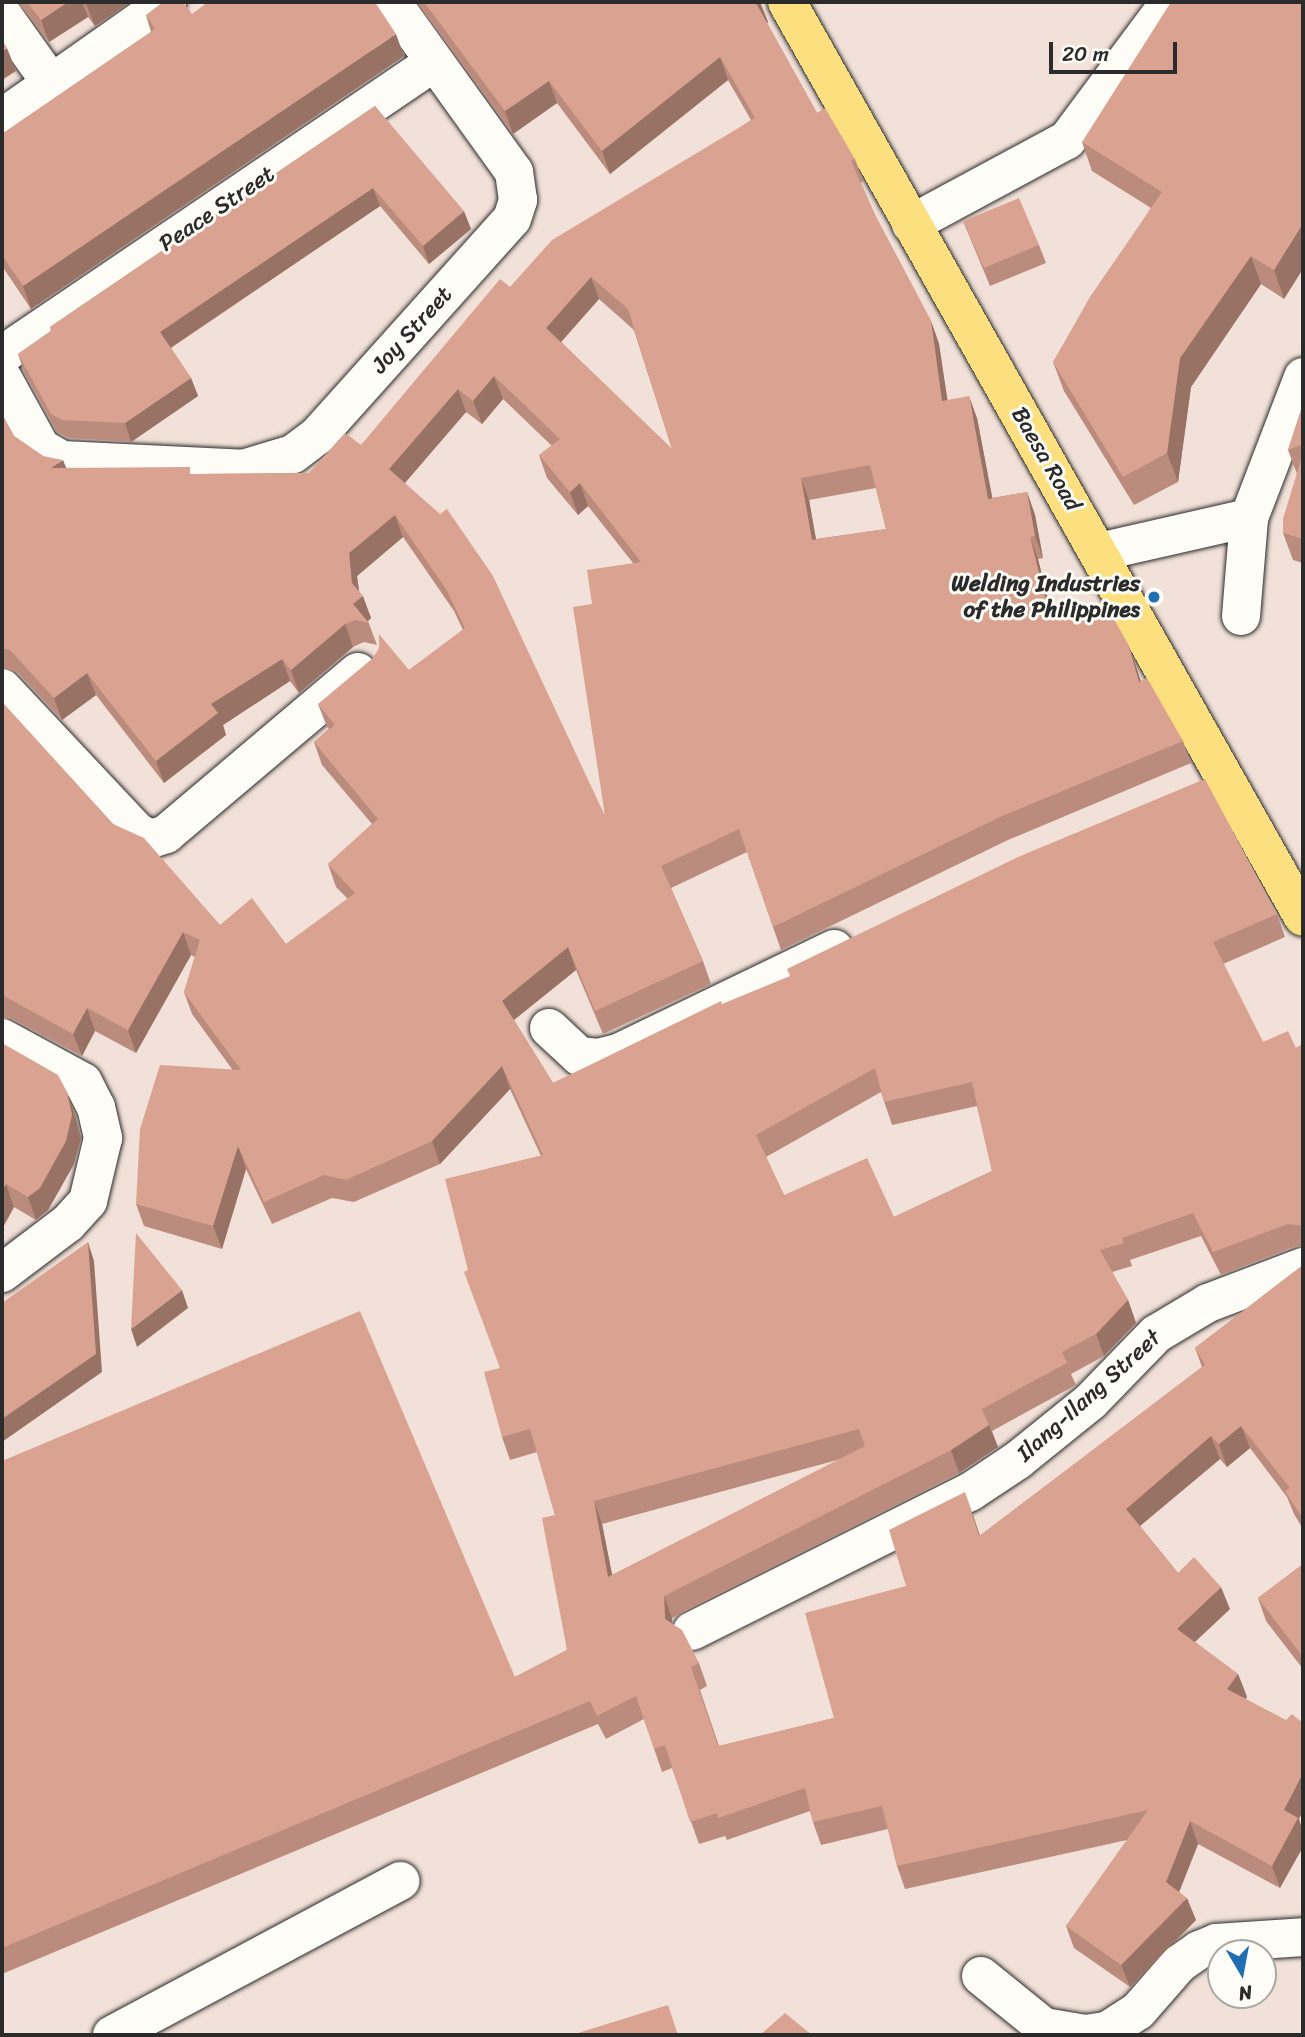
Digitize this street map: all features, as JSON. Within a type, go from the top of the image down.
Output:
[{"type":"main road","name":"Baesa Road","points":[[787,2],[1225,773],[1303,917]]},
{"type":"street","points":[[2,118],[167,2]]},
{"type":"street","name":"Joy Street","points":[[2,377],[41,448],[62,460],[243,469],[293,454],[318,435],[512,219],[518,200],[514,172],[433,63],[392,2]]},
{"type":"street","points":[[911,224],[1067,140],[1170,2]]},
{"type":"street","points":[[2,14],[51,83]]},
{"type":"street","name":"Peace Street","points":[[2,355],[433,63]]},
{"type":"street","points":[[1241,616],[1249,519],[1303,377]]},
{"type":"street","points":[[1099,552],[1249,519]]},
{"type":"street","points":[[2,688],[137,832],[151,839],[166,834],[367,664]]},
{"type":"street","points":[[1188,788],[1225,773]]},
{"type":"street","points":[[549,1028],[579,1056],[598,1058],[618,1054],[871,931]]},
{"type":"street","points":[[2,1038],[83,1082],[96,1107],[103,1138],[88,1201],[68,1223],[2,1273]]},
{"type":"street","name":"Ilang-Ilang Street","points":[[692,1631],[970,1492],[1018,1460],[1091,1401],[1156,1334],[1208,1303],[1303,1267]]},
{"type":"street","points":[[112,2035],[400,1881]]},
{"type":"street","points":[[981,1976],[1044,2026],[1085,2034],[1107,2031],[1138,2011],[1179,1964],[1199,1950],[1216,1943],[1303,1937]]},
{"type":"building","points":[[27,2],[68,2],[41,20]]},
{"type":"building","points":[[163,2],[183,2],[192,14],[208,2],[375,2],[396,34],[23,286],[2,255],[2,134],[155,29],[146,15]]},
{"type":"building","points":[[424,2],[757,2],[817,113],[825,108],[855,159],[851,161],[875,215],[931,321],[942,401],[969,396],[988,499],[1027,492],[1035,536],[1030,537],[1050,617],[1104,601],[1128,644],[1139,682],[1147,678],[1183,741],[1000,817],[773,927],[739,829],[661,866],[703,961],[595,1011],[568,947],[502,1001],[553,1083],[721,1001],[722,1004],[790,976],[787,969],[1018,857],[1205,779],[1277,914],[1213,942],[1263,1042],[1288,1031],[1296,1048],[1303,1044],[1303,1226],[1288,1224],[1213,1252],[1193,1213],[1122,1238],[1124,1243],[1100,1250],[1128,1300],[1096,1334],[1062,1352],[1067,1363],[982,1409],[989,1425],[951,1450],[664,1596],[665,1619],[682,1630],[699,1663],[691,1667],[718,1746],[834,1718],[805,1613],[906,1586],[889,1530],[965,1492],[979,1536],[1205,1365],[1195,1348],[1303,1265],[1303,1519],[1285,1491],[1290,1488],[1241,1426],[1219,1444],[1211,1436],[1126,1509],[1178,1573],[1194,1557],[1221,1587],[1177,1629],[1238,1674],[1227,1689],[1286,1720],[1292,1714],[1303,1723],[1303,1772],[1284,1810],[1298,1818],[1272,1866],[1190,1821],[1166,1882],[1187,1898],[1121,1965],[1066,1926],[1148,1810],[897,1866],[882,1806],[813,1822],[805,1788],[718,1818],[717,1813],[690,1822],[665,1745],[654,1749],[636,1696],[597,1716],[590,1701],[2,1948],[2,1461],[360,1311],[515,1677],[567,1650],[542,1518],[555,1515],[530,1429],[502,1437],[484,1372],[500,1368],[464,1272],[468,1270],[445,1179],[543,1155],[502,1066],[432,1141],[346,1180],[324,1175],[264,1202],[238,1146],[213,1226],[136,1204],[140,1129],[160,1065],[241,1070],[184,992],[200,940],[183,932],[128,1030],[87,1008],[73,1034],[2,996],[2,702],[113,824],[144,838],[220,925],[252,898],[286,944],[355,893],[328,864],[378,819],[314,742],[335,725],[318,704],[373,658],[379,648],[379,634],[409,670],[465,628],[446,589],[395,515],[349,553],[352,583],[363,596],[353,604],[369,623],[356,620],[345,624],[291,670],[282,659],[211,704],[218,713],[156,761],[87,673],[54,698],[10,650],[2,648],[2,414],[14,436],[43,456],[63,460],[51,468],[190,467],[190,474],[309,473],[345,433],[361,445],[500,279],[510,287],[552,240],[755,118],[720,57],[602,151],[549,81],[505,111]],"holes":[[[591,277],[628,309],[672,449],[546,328]],[[494,376],[560,439],[539,455],[570,492],[580,483],[641,562],[587,570],[592,604],[573,607],[605,816],[493,576],[447,509],[440,514],[389,469],[458,389],[473,401]],[[870,465],[886,529],[812,540],[801,478]],[[875,1068],[884,1102],[972,1082],[992,1171],[894,1217],[867,1158],[784,1195],[756,1135]],[[859,1429],[865,1446],[608,1577],[594,1501]]]},
{"type":"building","points":[[1171,2],[1303,2],[1303,223],[1274,270],[1251,256],[1180,358],[1167,453],[1123,477],[1053,362],[1090,297],[1162,192],[1082,142]]},
{"type":"building","points":[[375,106],[464,211],[423,246],[373,188],[160,332],[191,378],[125,423],[62,420],[51,414],[18,354],[52,330],[50,327]]},
{"type":"building","points":[[1019,198],[1039,245],[984,268],[963,221]]},
{"type":"building","points":[[1303,404],[1303,444],[1288,450]]},
{"type":"building","points":[[1303,453],[1303,539],[1283,533],[1283,519]]},
{"type":"building","points":[[2,1043],[58,1075],[67,1092],[72,1115],[66,1141],[40,1188],[28,1197],[6,1184],[2,1191]]},
{"type":"building","points":[[136,1233],[182,1290],[131,1329]]},
{"type":"building","points":[[88,1242],[96,1354],[2,1419],[2,1303]]},
{"type":"building","points":[[1303,1564],[1303,1657],[1258,1598]]},
{"type":"building","points":[[668,2005],[678,2035],[569,2035],[578,2033]]},
{"type":"building","points":[[785,2013],[812,2035],[760,2035]]},
{"type":"place","name":"Welding Industries of the Philippines","points":[[1154,597]]}]
